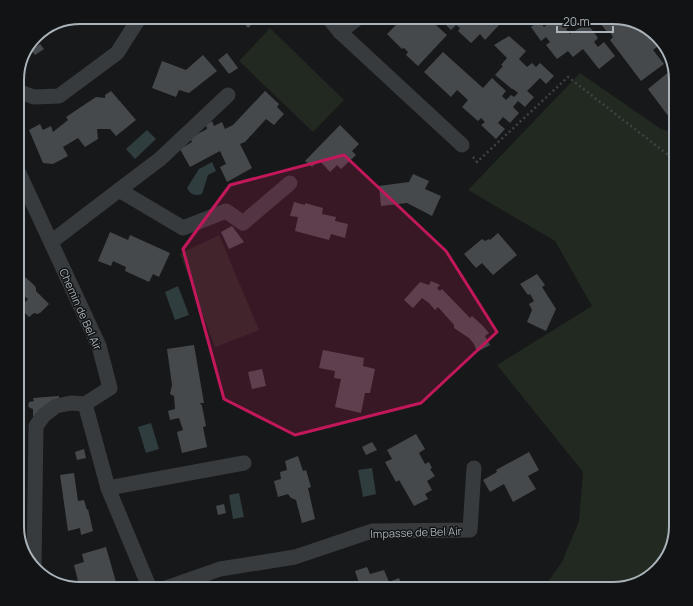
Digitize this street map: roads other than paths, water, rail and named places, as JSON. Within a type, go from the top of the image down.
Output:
[{"type":"street","points":[[24,93],[34,97],[60,96],[117,54],[136,24]]},
{"type":"street","points":[[334,24],[340,32],[462,145]]},
{"type":"street","points":[[340,32],[350,24]]},
{"type":"street","points":[[51,242],[160,159],[228,96]]},
{"type":"street","points":[[120,190],[183,228],[226,211],[243,223],[290,183]]},
{"type":"street","name":"Chemin de Bel Air","points":[[24,184],[99,346],[110,388],[85,404]]},
{"type":"street","points":[[34,558],[36,426],[44,414],[56,406],[71,403],[85,404],[108,488],[147,582]]},
{"type":"street","points":[[108,488],[244,463]]},
{"type":"street","name":"Impasse de Bel Air","points":[[183,582],[220,569],[295,557],[372,531],[470,530],[474,468]]}]
